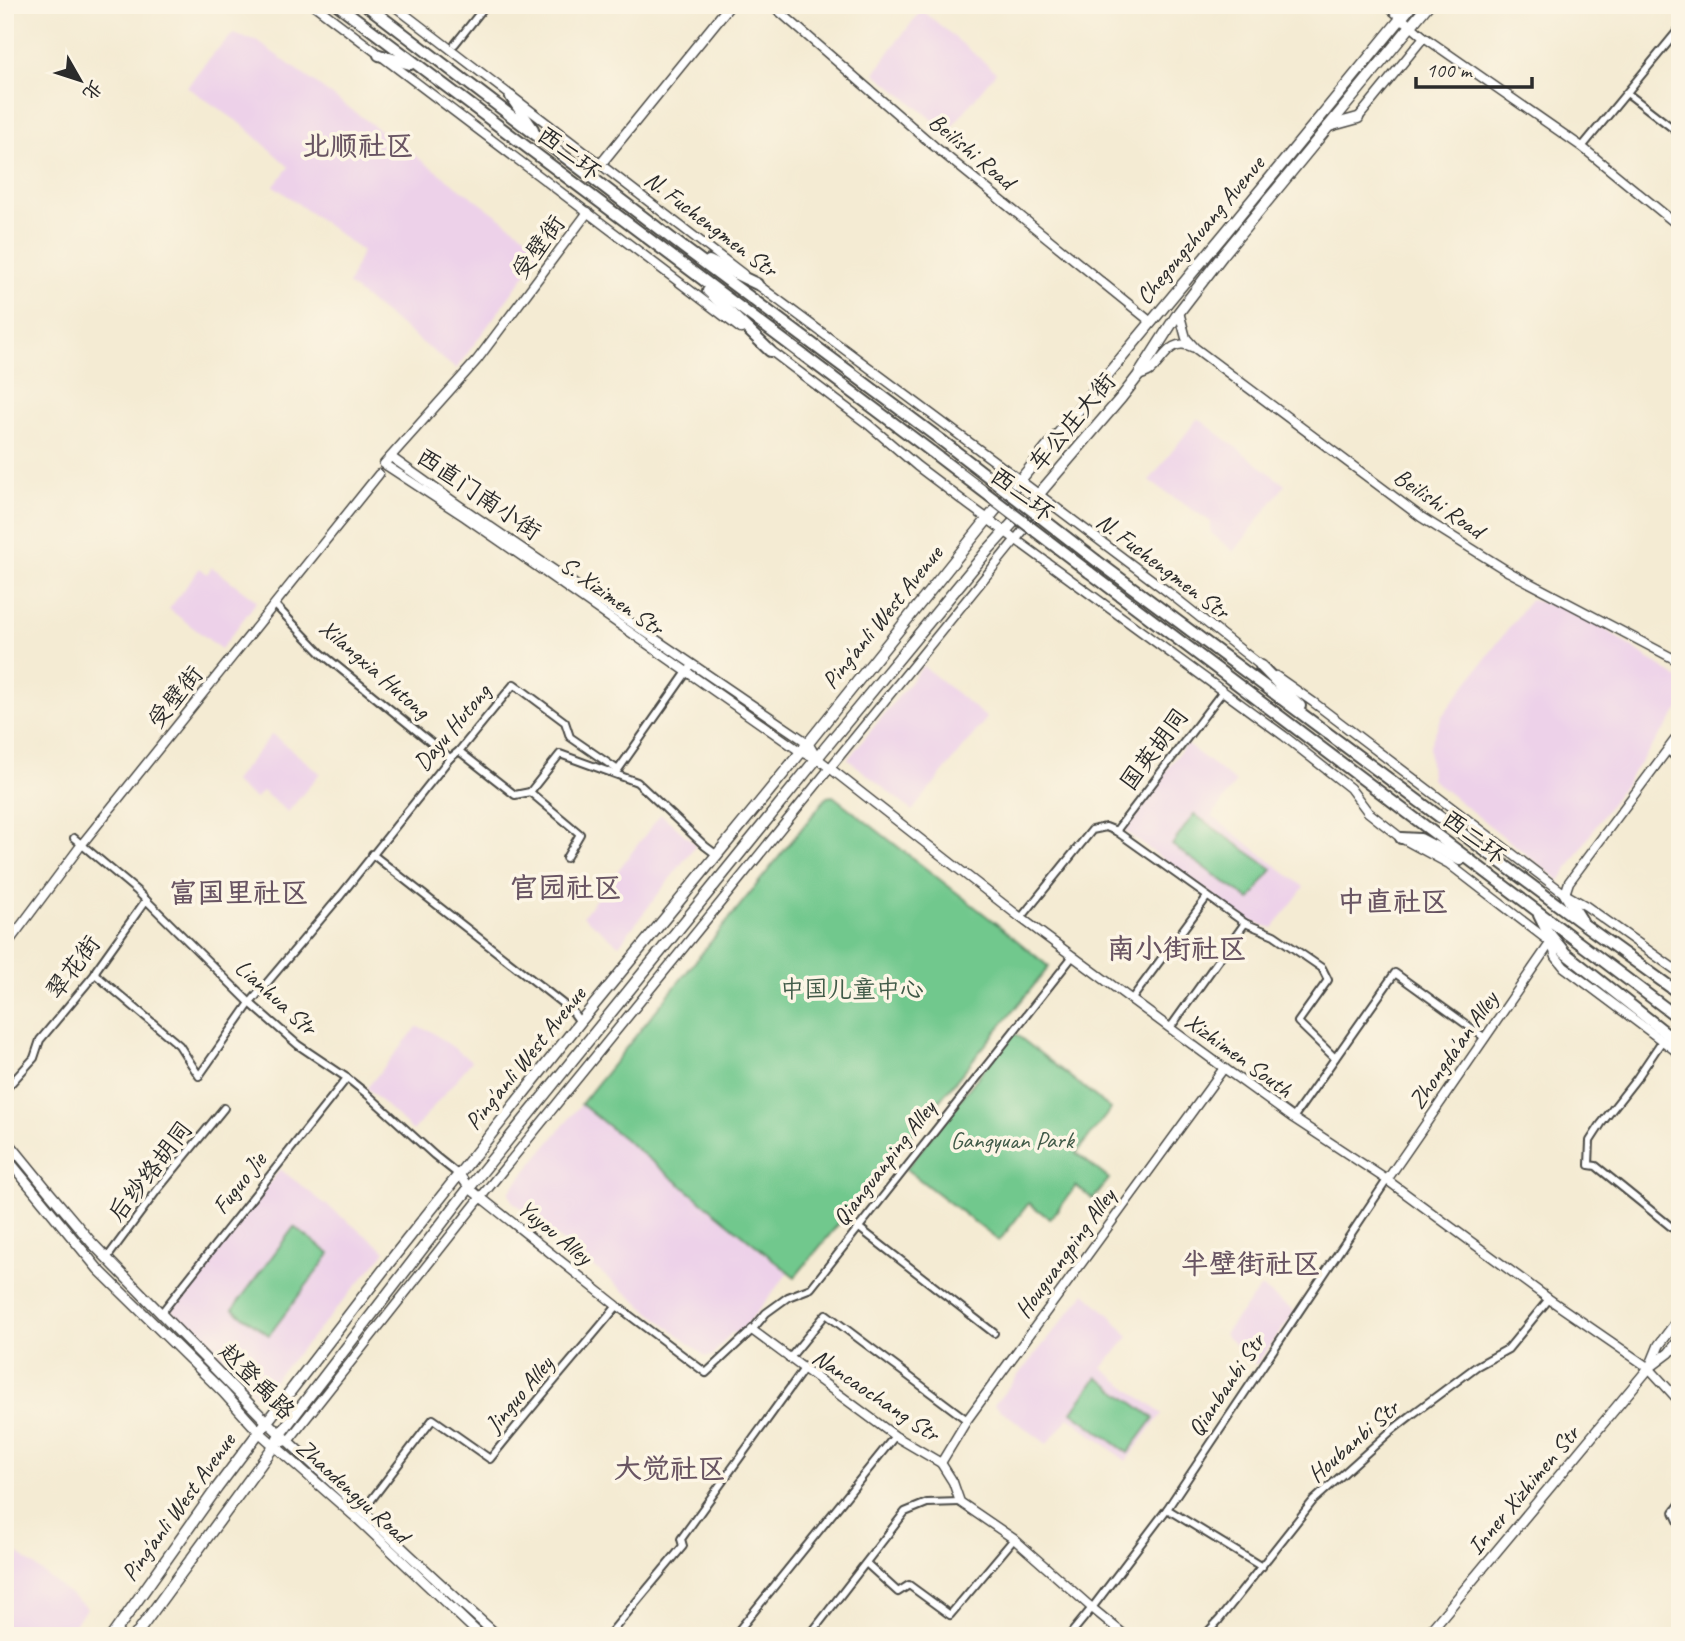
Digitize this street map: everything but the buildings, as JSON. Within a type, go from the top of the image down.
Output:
[{"type":"highway","name":"西二环","points":[[338,5],[1680,1019]]},
{"type":"highway","name":"西二环","points":[[366,5],[1097,561],[1680,994]]},
{"type":"highway","points":[[379,55],[417,66]]},
{"type":"highway","points":[[511,97],[538,137]]},
{"type":"highway","points":[[684,248],[757,284]]},
{"type":"highway","points":[[676,260],[770,351]]},
{"type":"highway","points":[[1262,666],[1324,731]]},
{"type":"highway","points":[[1401,838],[1420,839],[1462,861],[1481,867]]},
{"type":"highway","points":[[1565,894],[1586,926]]},
{"type":"highway","points":[[1533,907],[1550,938],[1565,953],[1680,1044]]},
{"type":"main road","points":[[600,165],[730,5]]},
{"type":"main road","name":"Chegongzhuang Avenue","points":[[988,520],[1412,5]]},
{"type":"main road","name":"Chegongzhuang Avenue","points":[[1138,376],[1179,312],[1428,5]]},
{"type":"main road","points":[[1329,126],[1358,118]]},
{"type":"main road","name":"车公庄大街","points":[[1005,531],[1042,498],[1138,376]]},
{"type":"main road","name":"Ping'anli West Avenue","points":[[112,1636],[217,1488],[395,1255],[580,1022],[988,520]]},
{"type":"main road","name":"Ping'anli West Avenue","points":[[135,1636],[274,1446],[284,1437],[469,1188],[817,758],[1005,531]]},
{"type":"main road","name":"赵登禹路","points":[[5,1138],[107,1258],[267,1422],[498,1636]]},
{"type":"main road","name":"Zhaodengyu Road","points":[[5,1156],[98,1269],[240,1408],[259,1432],[358,1519],[481,1636]]},
{"type":"main road","points":[[1650,1368],[1659,1345],[1680,1317]]},
{"type":"main road","points":[[1650,1368],[1669,1353],[1680,1339]]},
{"type":"main road","name":"Inner Xizhimen Str","points":[[1426,1636],[1650,1368]]},
{"type":"street","points":[[314,5],[869,425],[988,520],[1223,691],[1350,788],[1368,812],[1401,838],[1449,864],[1550,938],[1555,955],[1563,966],[1680,1054]]},
{"type":"street","name":"N. Fuchengmen Str","points":[[393,5],[1262,666],[1565,894],[1586,906],[1680,974]]},
{"type":"street","points":[[455,44],[486,5]]},
{"type":"street","name":"Beilishi Road","points":[[772,5],[934,146],[1151,322]]},
{"type":"street","points":[[1388,6],[1424,37],[1582,147],[1680,228]]},
{"type":"street","points":[[1582,147],[1680,28]]},
{"type":"street","points":[[1358,118],[1424,37]]},
{"type":"street","points":[[1626,93],[1680,134]]},
{"type":"street","name":"受壁街","points":[[384,464],[477,360],[588,212]]},
{"type":"street","name":"Beilishi Road","points":[[1179,312],[1186,338],[1195,348],[1421,517],[1509,572],[1680,662]]},
{"type":"street","points":[[1138,376],[1149,372],[1177,344],[1185,343],[1195,348]]},
{"type":"street","name":"西直门南小街","points":[[391,457],[808,743],[817,758]]},
{"type":"street","name":"S. Xizimen Str","points":[[384,464],[465,517],[801,752],[817,758]]},
{"type":"street","name":"受壁街","points":[[5,947],[78,841],[379,474]]},
{"type":"street","points":[[284,1437],[1016,539],[1042,498]]},
{"type":"street","name":"Xilangxia Hutong","points":[[277,607],[321,653],[450,758]]},
{"type":"street","name":"Dayu Hutong","points":[[95,974],[179,1045],[199,1076],[250,1003],[341,895],[450,758],[460,751],[514,684],[565,722],[570,737],[618,770],[692,664]]},
{"type":"street","name":"国英胡同","points":[[1116,831],[1223,691]]},
{"type":"street","points":[[1565,894],[1569,882],[1680,733]]},
{"type":"street","points":[[1667,750],[1680,761]]},
{"type":"street","points":[[460,751],[514,796],[530,792],[560,754],[637,782],[717,855]]},
{"type":"street","name":"Xizhimen South","points":[[817,758],[1021,918],[1131,1000],[1293,1118],[1387,1180],[1549,1299],[1650,1368],[1680,1402]]},
{"type":"street","points":[[530,792],[580,834],[566,858]]},
{"type":"street","points":[[1021,918],[1092,830],[1106,827],[1116,831],[1245,923],[1274,935],[1322,968],[1328,980],[1298,1022],[1335,1058]]},
{"type":"street","name":"Lianhua Str","points":[[78,841],[146,900],[250,1003],[298,1045],[367,1094],[460,1175]]},
{"type":"street","points":[[372,854],[572,1011],[580,1022]]},
{"type":"street","points":[[1131,1000],[1207,897]]},
{"type":"street","name":"翠花街","points":[[5,1090],[34,1058],[40,1040],[95,974],[146,900]]},
{"type":"street","points":[[1170,1028],[1245,923]]},
{"type":"street","name":"Zhongda'an Alley","points":[[1387,1180],[1550,938]]},
{"type":"street","name":"Qianguanping Alley","points":[[617,1306],[706,1373],[752,1331],[766,1313],[788,1297],[811,1288],[1073,956]]},
{"type":"street","points":[[1293,1118],[1395,973],[1485,1038]]},
{"type":"street","points":[[1662,1041],[1590,1141],[1589,1166],[1596,1166],[1680,1234]]},
{"type":"street","name":"Houguangping Alley","points":[[941,1462],[967,1420],[1224,1068]]},
{"type":"street","name":"Fuguo Jie","points":[[162,1312],[347,1078]]},
{"type":"street","name":"后纱络胡同","points":[[107,1258],[158,1189],[224,1108]]},
{"type":"street","name":"Yuyou Alley","points":[[460,1175],[469,1188],[617,1306]]},
{"type":"street","name":"Qianbanbi Str","points":[[1069,1636],[1167,1509],[1387,1180]]},
{"type":"street","points":[[858,1227],[994,1334]]},
{"type":"street","name":"Houbanbi Str","points":[[1204,1636],[1313,1501],[1406,1419],[1477,1366],[1507,1349],[1549,1299]]},
{"type":"street","name":"Jinguo Alley","points":[[362,1512],[433,1419],[490,1459],[617,1306]]},
{"type":"street","points":[[789,1359],[826,1314],[967,1420]]},
{"type":"street","name":"Nancaochang Str","points":[[752,1331],[895,1436],[941,1462],[953,1482],[960,1502]]},
{"type":"street","points":[[608,1636],[683,1546],[681,1539],[803,1370]]},
{"type":"street","points":[[746,1636],[736,1633],[895,1436]]},
{"type":"street","points":[[809,1636],[905,1512],[927,1503],[960,1502],[1014,1539],[1126,1636]]},
{"type":"street","points":[[1680,1504],[1674,1511],[1680,1525]]},
{"type":"street","points":[[1167,1509],[1262,1567]]},
{"type":"street","points":[[866,1563],[898,1592],[909,1585],[950,1615],[1014,1539]]},
{"type":"shaded area","points":[[922,10],[996,72],[948,132],[875,73]]},
{"type":"shaded area","points":[[233,34],[257,41],[544,249],[456,369],[348,285],[362,251],[274,186],[289,167],[243,125],[187,87]]},
{"type":"shaded area","points":[[1198,418],[1285,485],[1234,552],[1211,533],[1211,522],[1149,481]]},
{"type":"shaded area","points":[[212,567],[257,601],[221,649],[169,609],[200,568],[207,574]]},
{"type":"shaded area","points":[[1530,600],[1559,606],[1603,628],[1680,680],[1680,708],[1611,803],[1560,881],[1431,779],[1429,747],[1442,716]]},
{"type":"shaded area","points":[[923,666],[987,718],[912,811],[848,759]]},
{"type":"shaded area","points":[[272,734],[320,773],[288,812],[262,791],[255,799],[233,782]]},
{"type":"shaded area","points":[[1186,744],[1236,782],[1212,816],[1304,887],[1273,928],[1247,921],[1122,829]]},
{"type":"shaded area","points":[[661,814],[696,845],[619,945],[583,916]]},
{"type":"shaded area","points":[[417,1027],[429,1030],[472,1061],[413,1131],[367,1088]]},
{"type":"shaded area","points":[[581,1104],[788,1273],[740,1333],[731,1333],[712,1356],[706,1357],[512,1201],[509,1192]]},
{"type":"shaded area","points":[[280,1169],[386,1251],[258,1397],[170,1309]]},
{"type":"shaded area","points":[[1261,1287],[1295,1312],[1256,1365],[1224,1334]]},
{"type":"shaded area","points":[[1085,1293],[1112,1317],[1129,1337],[1102,1368],[1162,1414],[1126,1461],[1069,1417],[1047,1444],[994,1405]]},
{"type":"shaded area","points":[[5,1543],[87,1608],[65,1636],[5,1636]]},
{"type":"green space","name":"中国儿童中心","points":[[833,796],[1049,967],[795,1277],[581,1104],[827,797]]},
{"type":"green space","points":[[1194,814],[1272,869],[1250,900],[1172,845]]},
{"type":"green space","name":"Gangyuan Park","points":[[1013,1032],[1111,1109],[1076,1153],[1109,1179],[1093,1199],[1076,1186],[1050,1219],[1029,1203],[999,1241],[906,1169]]},
{"type":"green space","points":[[294,1227],[330,1254],[269,1335],[233,1309]]},
{"type":"green space","points":[[1097,1377],[1154,1418],[1128,1453],[1072,1412]]},
{"type":"district","name":"北顺社区","points":[[358,145]]},
{"type":"district","name":"官园社区","points":[[566,887]]},
{"type":"district","name":"富国里社区","points":[[239,892]]},
{"type":"district","name":"中直社区","points":[[1393,901]]},
{"type":"district","name":"南小街社区","points":[[1177,948]]},
{"type":"district","name":"半壁街社区","points":[[1251,1263]]},
{"type":"district","name":"大觉社区","points":[[670,1468]]}]
